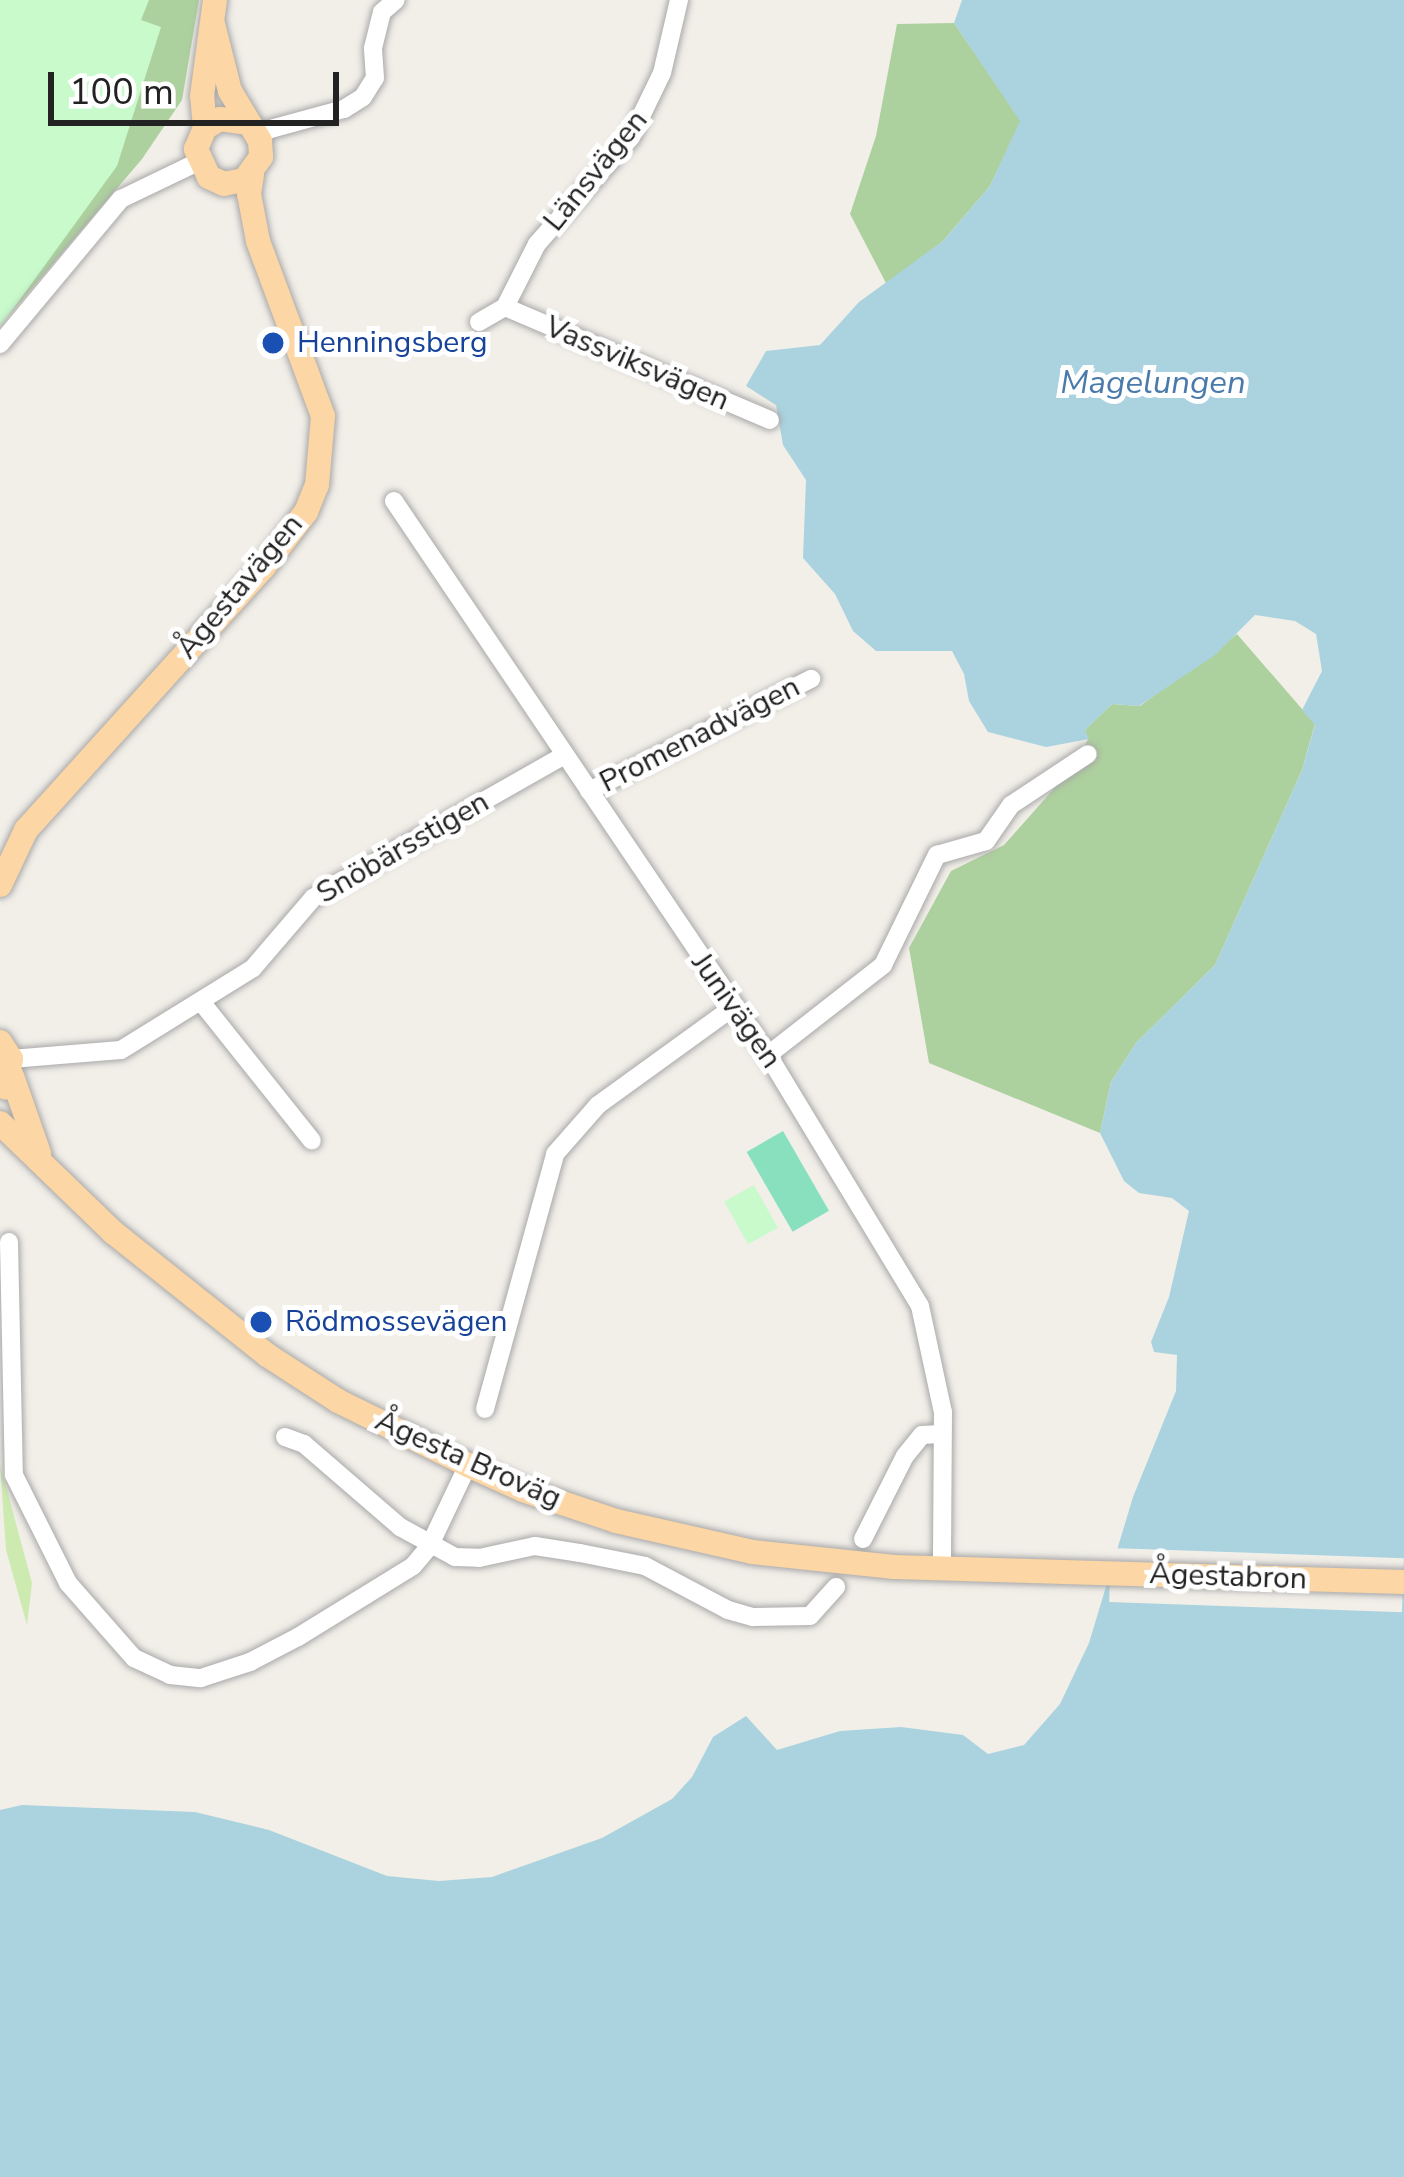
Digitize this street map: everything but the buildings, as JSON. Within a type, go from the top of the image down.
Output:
[{"type":"main road","points":[[214,12],[230,91],[254,132],[261,157],[252,175],[224,184],[208,177],[198,162],[198,139],[205,128],[220,119],[254,132]]},
{"type":"main road","points":[[205,128],[202,96],[214,12]]},
{"type":"main road","name":"Ågestavägen","points":[[0,885],[26,830],[263,568],[306,512],[317,485],[323,416],[258,241],[248,194],[252,175]]},
{"type":"main road","name":"Ågestavägen","points":[[224,184],[227,202],[258,241]]},
{"type":"main road","name":"Ågesta Broväg","points":[[4,1058],[41,1158]]},
{"type":"main road","name":"Ågesta Broväg","points":[[0,1123],[113,1232],[267,1355],[338,1401],[523,1490],[685,1538],[824,1561],[1052,1571]]},
{"type":"main road","name":"Ågestabron","points":[[1052,1571],[1404,1582]]},
{"type":"street","points":[[254,132],[344,109],[364,97],[375,78],[374,48],[382,12],[396,0]]},
{"type":"street","name":"Länsvägen","points":[[506,307],[537,244],[631,137],[649,105],[679,0]]},
{"type":"street","points":[[0,344],[121,200],[198,162]]},
{"type":"street","points":[[479,322],[506,307]]},
{"type":"street","name":"Vassviksvägen","points":[[506,307],[770,420]]},
{"type":"street","name":"Junivägen","points":[[394,501],[768,1055],[920,1306],[939,1377],[942,1569]]},
{"type":"street","name":"Promenadvägen","points":[[589,791],[812,679]]},
{"type":"street","points":[[768,1055],[884,965],[938,855],[986,842],[1011,805],[1088,754]]},
{"type":"street","name":"Snöbärsstigen","points":[[4,1058],[122,1050],[253,968],[313,898],[563,756]]},
{"type":"street","points":[[202,1003],[312,1141]]},
{"type":"street","points":[[484,1409],[555,1154],[598,1105],[732,1008]]},
{"type":"street","points":[[9,1242],[14,1474],[68,1583],[134,1658],[170,1675],[201,1678],[250,1662],[413,1566],[429,1547],[468,1465]]},
{"type":"street","points":[[863,1539],[905,1456],[922,1435],[940,1434]]},
{"type":"street","points":[[285,1437],[304,1444],[429,1547],[455,1557],[479,1558],[535,1546],[645,1566],[728,1610],[753,1617],[810,1616],[836,1587]]},
{"type":"green space","points":[[0,0],[199,0],[182,100],[142,159],[0,326]]},
{"type":"green space","points":[[0,0],[149,0],[141,20],[161,27],[117,166],[0,327]]},
{"type":"green space","points":[[954,23],[1021,121],[990,186],[943,241],[887,285],[850,214],[876,136],[897,24]]},
{"type":"green space","points":[[1237,634],[1315,724],[1302,770],[1215,965],[1136,1043],[1111,1082],[1100,1133],[929,1063],[909,948],[951,871],[1004,845],[1074,766],[1088,739],[1085,730],[1112,704],[1140,706]]},
{"type":"green space","points":[[783,1131],[829,1211],[793,1232],[747,1152]]},
{"type":"green space","points":[[754,1185],[778,1228],[748,1244],[724,1201]]},
{"type":"green space","points":[[0,1464],[32,1583],[27,1625],[6,1550]]},
{"type":"water","name":"Magelungen","points":[[962,0],[1404,0],[1404,2177],[0,2177],[0,1810],[22,1805],[195,1812],[269,1830],[387,1876],[439,1881],[492,1877],[602,1838],[672,1799],[692,1777],[713,1737],[746,1716],[777,1750],[840,1731],[901,1727],[963,1735],[988,1754],[1024,1745],[1060,1704],[1089,1643],[1133,1497],[1176,1391],[1177,1355],[1154,1352],[1151,1342],[1169,1297],[1189,1211],[1172,1198],[1139,1193],[1124,1181],[1100,1133],[1111,1082],[1136,1043],[1215,965],[1302,770],[1315,725],[1302,710],[1322,671],[1316,634],[1295,621],[1255,615],[1215,655],[1139,706],[1112,704],[1085,730],[1089,739],[1046,747],[988,732],[969,701],[964,674],[952,651],[876,651],[853,631],[835,594],[803,558],[806,480],[783,445],[776,405],[746,386],[766,351],[820,345],[859,302],[943,241],[990,186],[1020,121],[954,23]]},
{"type":"pier","points":[[1111,1548],[1404,1558],[1402,1612],[1109,1602]]},
{"type":"place","name":"Henningsberg","points":[[273,343]]},
{"type":"place","name":"Rödmossevägen","points":[[261,1322]]}]
